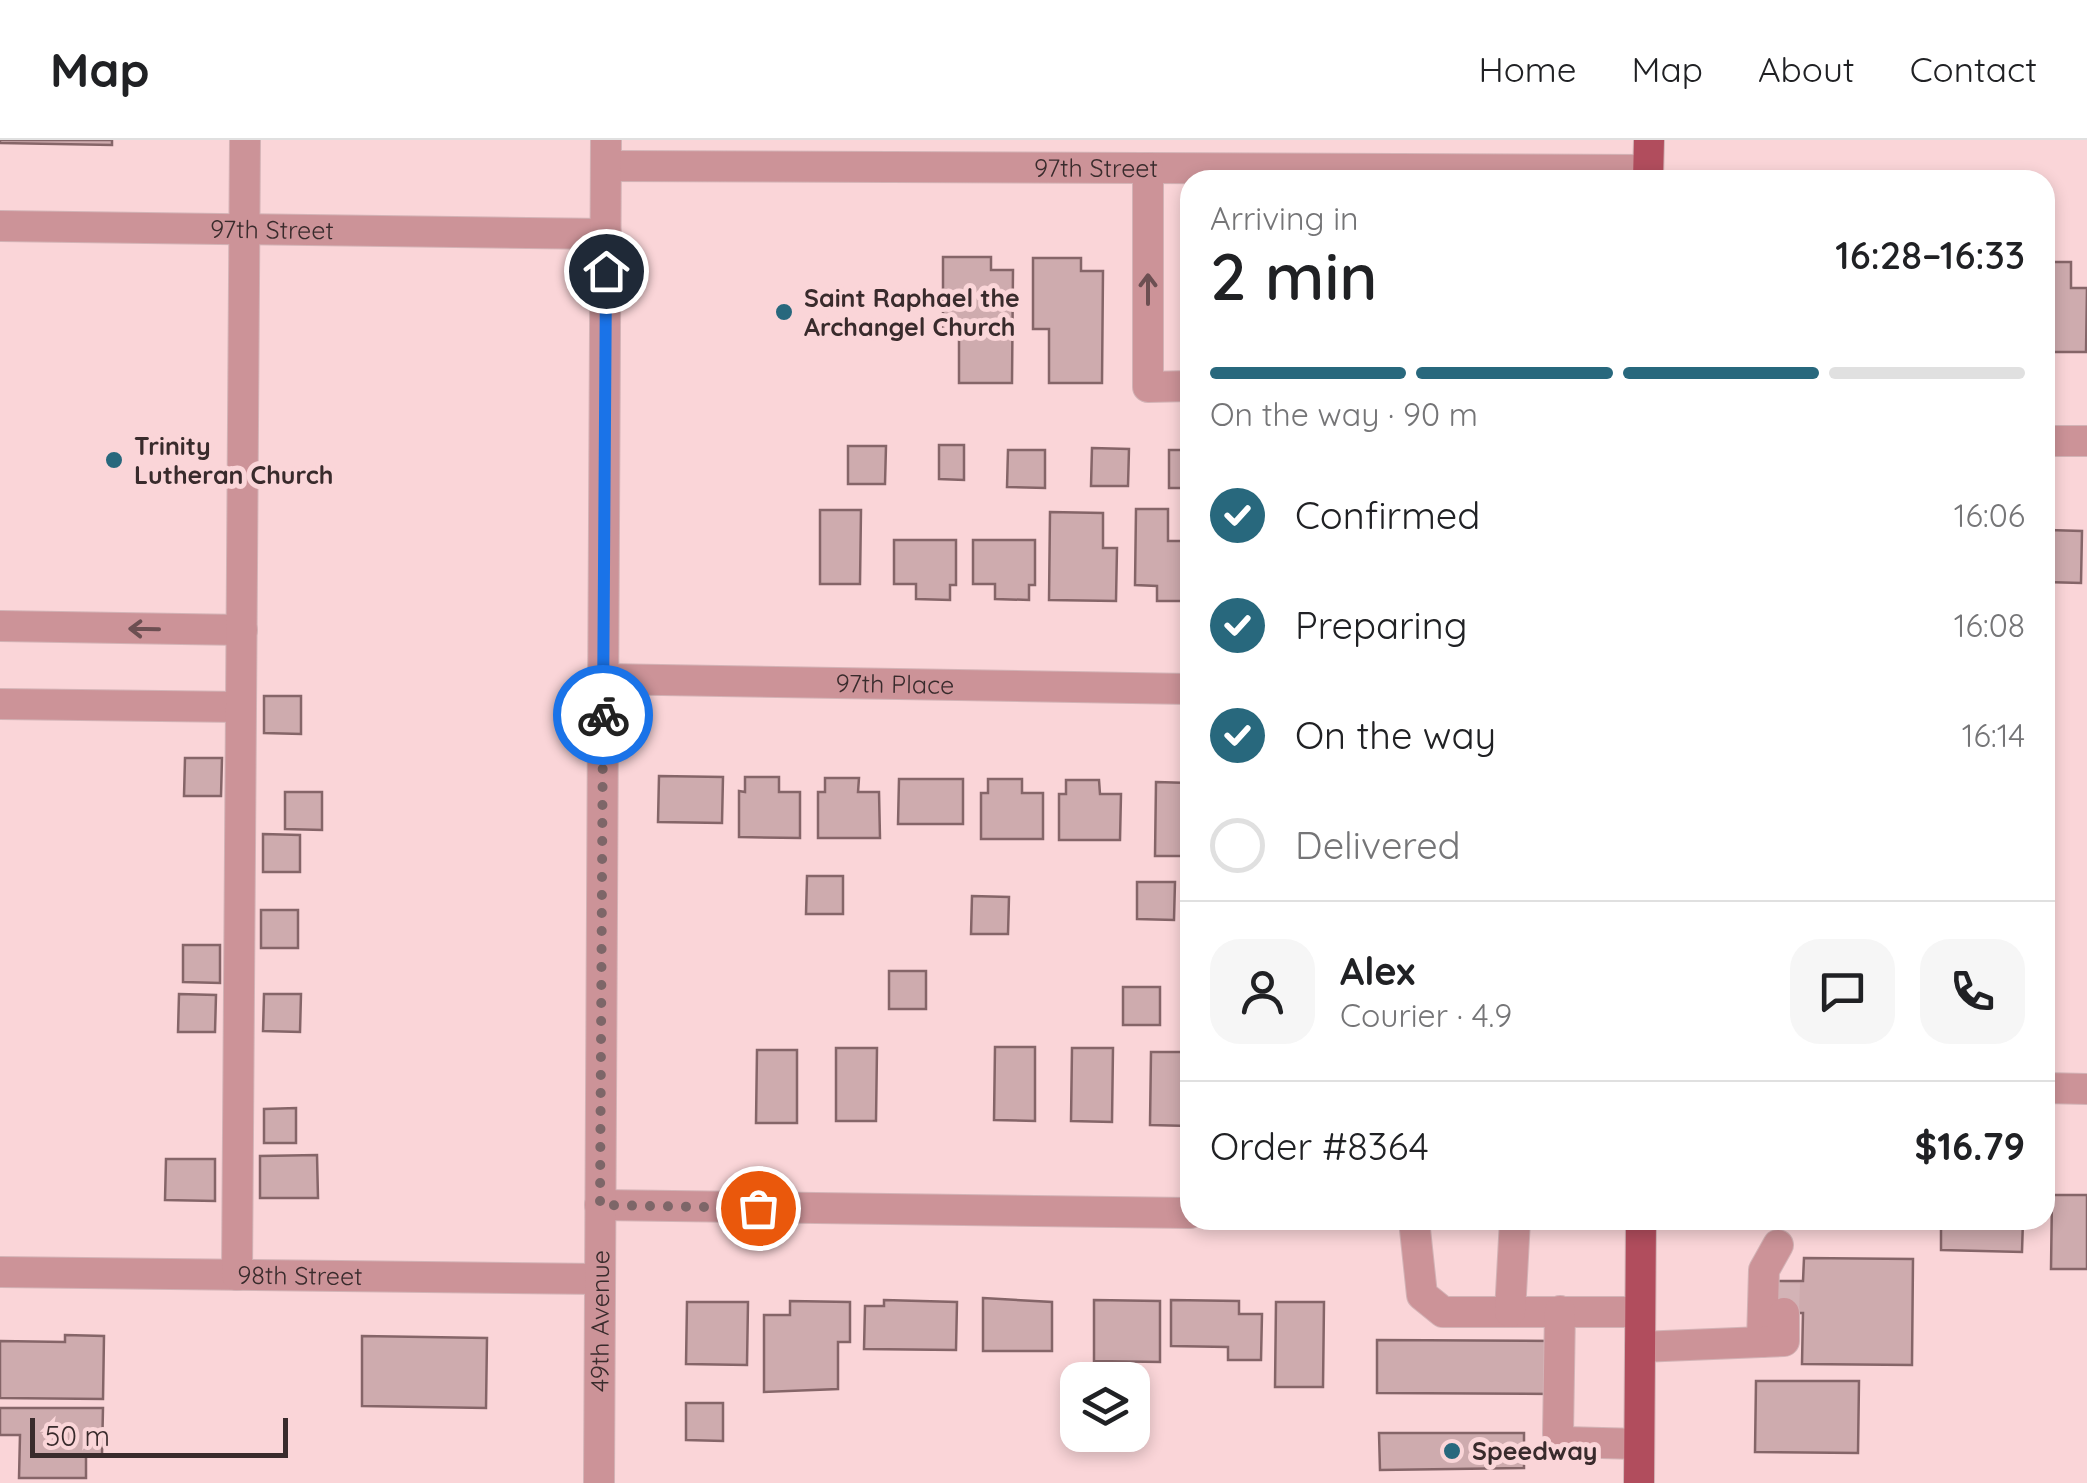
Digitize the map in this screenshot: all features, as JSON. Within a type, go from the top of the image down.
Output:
[{"type":"main road","points":[[1639,1483],[1640,1230]]},
{"type":"street","points":[[237,1275],[245,140]]},
{"type":"street","name":"97th Street","points":[[606,153],[1148,168],[1648,163]]},
{"type":"street","name":"49th Avenue","points":[[599,1483],[606,153]]},
{"type":"street","points":[[1148,168],[1148,387],[1180,386]]},
{"type":"street","name":"97th Street","points":[[0,226],[606,234]]},
{"type":"street","points":[[2055,440],[2087,441]]},
{"type":"street","points":[[0,626],[242,630]]},
{"type":"street","name":"97th Place","points":[[603,679],[1180,690]]},
{"type":"street","points":[[0,704],[241,708]]},
{"type":"street","points":[[2055,1088],[2087,1089]]},
{"type":"street","points":[[600,1205],[1180,1214]]},
{"type":"street","points":[[1415,1230],[1422,1295],[1442,1312],[1640,1312]]},
{"type":"street","points":[[1510,1312],[1514,1230]]},
{"type":"street","points":[[1779,1233],[1784,1280]]},
{"type":"street","points":[[1762,1342],[1764,1270],[1779,1233]]},
{"type":"street","name":"98th Street","points":[[0,1272],[600,1279]]},
{"type":"street","points":[[1560,1311],[1558,1434],[1565,1442],[1639,1444]]},
{"type":"street","points":[[1640,1347],[1784,1341],[1784,1313]]},
{"type":"building","points":[[112,140],[112,145],[0,143]]},
{"type":"building","points":[[943,257],[991,257],[991,270],[1013,270],[1012,383],[959,383],[959,329],[943,329]]},
{"type":"building","points":[[1033,258],[1081,258],[1081,271],[1103,271],[1102,383],[1049,383],[1049,329],[1033,329]]},
{"type":"building","points":[[2055,262],[2071,262],[2071,288],[2087,288],[2086,352],[2055,352]]},
{"type":"building","points":[[939,445],[964,445],[964,480],[939,479]]},
{"type":"building","points":[[848,446],[886,446],[885,484],[848,484]]},
{"type":"building","points":[[1092,448],[1129,449],[1128,486],[1091,486]]},
{"type":"building","points":[[1008,450],[1045,450],[1045,488],[1007,487]]},
{"type":"building","points":[[1169,450],[1180,450],[1180,488],[1169,488]]},
{"type":"building","points":[[1136,509],[1168,509],[1168,541],[1180,541],[1180,601],[1157,601],[1157,586],[1135,585]]},
{"type":"building","points":[[820,510],[861,510],[860,584],[820,584]]},
{"type":"building","points":[[1050,512],[1103,513],[1103,548],[1117,548],[1116,601],[1049,600]]},
{"type":"building","points":[[2055,530],[2082,531],[2081,583],[2055,582]]},
{"type":"building","points":[[894,540],[956,540],[956,585],[950,585],[950,600],[916,599],[916,584],[894,584]]},
{"type":"building","points":[[973,540],[1035,540],[1035,585],[1029,585],[1029,600],[995,599],[995,584],[973,584]]},
{"type":"building","points":[[264,696],[301,696],[301,734],[264,733]]},
{"type":"building","points":[[185,758],[222,758],[221,796],[184,796]]},
{"type":"building","points":[[659,776],[723,777],[722,823],[658,822]]},
{"type":"building","points":[[745,777],[779,777],[779,792],[800,792],[800,838],[739,837],[739,791],[745,792]]},
{"type":"building","points":[[825,778],[859,778],[858,792],[879,792],[880,838],[818,838],[818,792],[825,792]]},
{"type":"building","points":[[899,779],[963,779],[963,824],[898,824]]},
{"type":"building","points":[[988,779],[1022,779],[1022,793],[1043,793],[1043,839],[981,839],[981,793],[988,793]]},
{"type":"building","points":[[1066,780],[1099,780],[1100,794],[1121,794],[1120,840],[1059,840],[1059,794],[1066,794]]},
{"type":"building","points":[[1156,782],[1180,783],[1180,856],[1155,856]]},
{"type":"building","points":[[285,792],[322,792],[322,830],[285,829]]},
{"type":"building","points":[[263,834],[300,835],[300,872],[263,872]]},
{"type":"building","points":[[807,876],[843,876],[843,914],[806,914]]},
{"type":"building","points":[[1137,882],[1175,882],[1174,920],[1137,919]]},
{"type":"building","points":[[972,896],[1009,897],[1008,934],[971,934]]},
{"type":"building","points":[[261,910],[298,910],[298,948],[261,948]]},
{"type":"building","points":[[183,945],[220,945],[220,983],[183,982]]},
{"type":"building","points":[[889,971],[926,971],[926,1009],[889,1009]]},
{"type":"building","points":[[1123,987],[1160,987],[1160,1025],[1123,1025]]},
{"type":"building","points":[[179,994],[216,995],[215,1032],[178,1032]]},
{"type":"building","points":[[264,994],[301,994],[300,1032],[263,1031]]},
{"type":"building","points":[[995,1047],[1035,1047],[1035,1121],[994,1120]]},
{"type":"building","points":[[836,1048],[877,1048],[876,1121],[836,1121]]},
{"type":"building","points":[[1072,1048],[1113,1048],[1112,1122],[1071,1121]]},
{"type":"building","points":[[757,1050],[797,1050],[797,1123],[756,1123]]},
{"type":"building","points":[[1151,1052],[1180,1052],[1180,1126],[1150,1125]]},
{"type":"building","points":[[296,1108],[296,1143],[264,1143],[264,1109]]},
{"type":"building","points":[[317,1155],[318,1198],[260,1198],[260,1156]]},
{"type":"building","points":[[166,1159],[215,1159],[215,1201],[165,1200]]},
{"type":"building","points":[[2055,1195],[2087,1195],[2087,1269],[2051,1269]]},
{"type":"building","points":[[1941,1230],[2023,1230],[2022,1252],[1941,1250]]},
{"type":"building","points":[[1804,1258],[1913,1259],[1912,1365],[1802,1364],[1803,1313],[1769,1313],[1770,1281],[1803,1281]]},
{"type":"building","points":[[983,1298],[1052,1302],[1052,1351],[983,1351]]},
{"type":"building","points":[[884,1300],[957,1302],[956,1350],[864,1349],[865,1306],[884,1306]]},
{"type":"building","points":[[1094,1300],[1160,1301],[1160,1362],[1094,1361]]},
{"type":"building","points":[[1171,1300],[1239,1301],[1239,1314],[1262,1314],[1261,1360],[1228,1360],[1228,1347],[1171,1346]]},
{"type":"building","points":[[790,1301],[850,1302],[850,1342],[838,1342],[838,1389],[764,1392],[764,1315],[790,1315]]},
{"type":"building","points":[[687,1302],[748,1302],[747,1365],[686,1364]]},
{"type":"building","points":[[1276,1302],[1324,1302],[1323,1387],[1275,1387]]},
{"type":"building","points":[[65,1335],[104,1336],[103,1399],[0,1398],[0,1341],[65,1342]]},
{"type":"building","points":[[362,1336],[487,1338],[486,1408],[362,1406]]},
{"type":"building","name":"Speedway","points":[[1377,1340],[1556,1341],[1555,1394],[1377,1393]]},
{"type":"building","points":[[1756,1381],[1859,1381],[1858,1453],[1755,1452]]},
{"type":"building","points":[[686,1403],[723,1403],[723,1441],[686,1440]]},
{"type":"building","points":[[0,1408],[103,1408],[102,1455],[86,1455],[86,1478],[19,1478],[20,1435],[0,1435]]},
{"type":"building","name":"Speedway","points":[[1379,1433],[1524,1433],[1524,1468],[1380,1470]]},
{"type":"tunnel","points":[[1784,1313],[1785,1281]]},
{"type":"way so far","points":[[603,715],[600,1205],[758,1208]]},
{"type":"place","name":"Saint Raphael the Archangel Church","points":[[784,312]]},
{"type":"place","name":"Trinity Lutheran Church","points":[[114,460]]},
{"type":"place","name":"Speedway","points":[[1452,1451]]},
{"type":"route","points":[[603,715],[606,271]]}]
